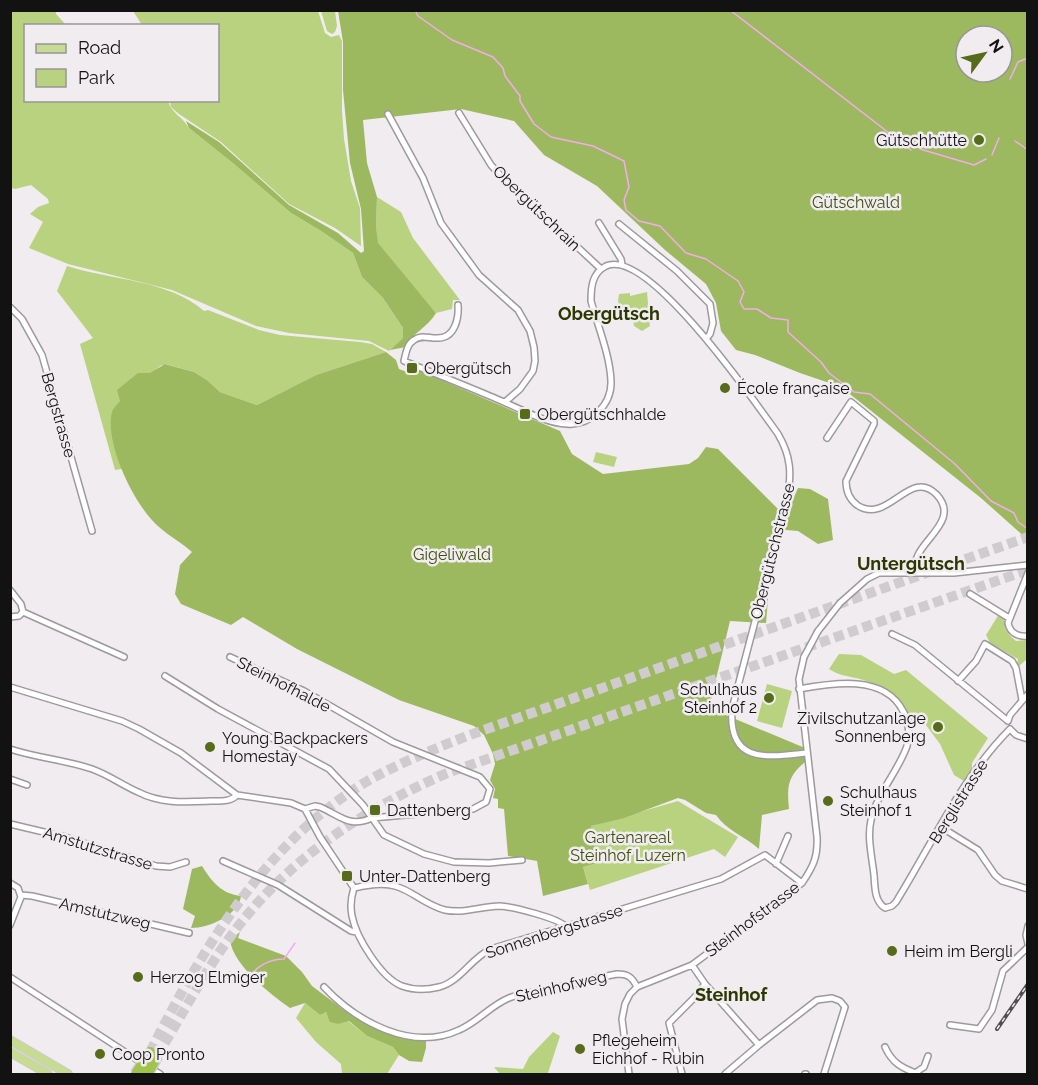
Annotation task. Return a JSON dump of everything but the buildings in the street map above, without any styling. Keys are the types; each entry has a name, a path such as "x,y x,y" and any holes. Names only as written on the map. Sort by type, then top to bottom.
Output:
{"highway":[{"path":"136,1074 154,1054 147,1074"}],"main road":[{"path":"10,1040 68,1074"},
{"path":"10,1052 48,1074"}],"street":[{"name":"Obergütschrain","path":"459,112 495,170 601,269"},
{"path":"388,114 423,178 441,223 479,275 518,310 530,331 534,347 533,371 520,389 505,402"},
{"path":"458,304 458,317 451,333 440,338 423,336 414,340 408,347 404,361 534,415 568,425 588,419 603,408 610,393 611,382 591,301 591,290 594,278 601,269 611,264 622,265 621,259 599,223"},
{"path":"619,224 677,271 710,304 713,323 706,339"},
{"name":"Obergütschstrasse","path":"622,265 639,272 662,292 706,339 778,434 788,454 791,468 790,484 732,709 732,731 746,750 756,755 771,757 807,753"},
{"name":"Bergstrasse","path":"10,307 22,319 42,356 92,531"},
{"path":"826,438 851,402 874,421 846,481 850,498 864,509 877,510 914,488 928,489 938,496 944,507 943,520 918,554 915,573"},
{"name":"Steinhofstrasse","path":"637,987 692,965 802,883 813,867 818,849 799,673 804,657 818,631 834,609 871,576 884,572 954,573 1028,565"},
{"path":"1028,573 1008,624 1012,632 1021,637 1028,636"},
{"path":"10,590 21,604 23,612"},
{"path":"970,594 1009,618"},
{"path":"10,617 19,616 23,612"},
{"path":"23,612 124,657"},
{"path":"892,634 915,645 1008,721 1010,729 1016,735 1028,739"},
{"path":"958,681 976,661 985,644 1012,660 1016,668 1022,700"},
{"name":"Steinhofhalde","path":"230,657 304,691 393,742 480,777 490,789 486,802 473,809 372,818"},
{"path":"165,676 218,709 329,769 363,805 384,836 424,854 454,862 489,863 522,860"},
{"name":"Berglistrasse","path":"799,689 866,684 880,689 896,700 908,722 908,740 902,756 874,808 870,821 876,892 878,901 885,908 896,902 992,747 1010,729"},
{"path":"10,687 122,721 139,729 181,753 237,795 291,803 306,809 320,807 354,823 372,818"},
{"path":"1008,721 1028,694"},
{"path":"10,749 91,768 159,800 225,801 234,799 237,795"},
{"path":"10,779 27,784"},
{"path":"306,809 320,837 354,888 386,884 396,886 428,905 447,910 462,912 500,906 556,920 566,927"},
{"name":"Amstutzstrasse","path":"10,824 65,837 156,866 170,867 186,862"},
{"path":"941,826 978,850 995,875 1002,881 1028,889"},
{"path":"788,836 776,864 802,883"},
{"name":"Sonnenbergstrasse","path":"354,888 351,902 352,916 357,932 370,955 390,979 400,986 424,989 441,986 454,979 478,956 491,949 721,879 765,855 776,864"},
{"path":"224,861 278,885 351,931 357,932"},
{"path":"10,883 18,888 21,895 19,907 10,925"},
{"name":"Amstutzweg","path":"21,895 189,933"},
{"path":"950,1025 979,1029 992,1010 1003,971 1028,945 1026,935 1028,926"},
{"path":"692,965 705,984 759,1045"},
{"name":"Steinhofweg","path":"324,987 336,1000 354,1013 391,1031 418,1038 438,1036 459,1030 512,996 616,974 626,974 633,978 637,987"},
{"path":"10,977 160,1074"},
{"path":"682,1074 669,1023 705,984"},
{"path":"629,1074 622,1019 628,997 637,987"},
{"path":"725,1074 817,1000 832,998 840,1001 845,1007 824,1074"},
{"path":"885,1047 890,1060 916,1074 924,1067 928,1056"}],"green space":[{"path":"11,11 56,11 65,24 24,24 24,102 168,102 189,128 291,213 353,253 362,277 383,298 403,328 403,338 389,351 369,341 289,333 256,326 172,290 68,264 29,248 43,222 30,214 38,207 49,203 48,199 31,185 11,188"},
{"path":"133,11 318,11 325,33 331,37 339,35 342,41 344,139 351,181 360,208 361,246 335,228 289,204 221,142 171,107 170,102 219,102 219,24 141,24"},
{"path":"321,11 335,11 337,26 332,34 327,31"},
{"name":"Gütschwald","path":"338,11 1027,11 1027,539 981,498 841,387 736,350 721,331 716,303 706,284 665,250 597,186 544,155 514,121 461,109 363,120 367,163 377,197 378,243 436,313 408,342 406,347 390,350 403,338 403,328 383,298 362,277 353,253 291,213 189,128 186,121 219,142 289,205 338,233 361,253 364,251 361,209 350,163 343,90 343,42"},
{"path":"377,197 401,212 413,238 460,300 453,300 452,309 436,313 377,243"},
{"path":"67,266 157,287 190,301 204,311 208,310 259,330 280,335 372,344 386,352 316,375 257,405 220,392 194,372 166,364 160,366 120,401 111,428 122,469 115,470 80,344 93,338 57,291"},
{"path":"647,292 650,326 642,331 634,326 632,314 623,315 618,301 619,294 630,293 630,296"},
{"name":"Gigeliwald","path":"386,352 396,360 399,369 407,372 418,370 560,431 572,454 603,474 689,464 698,458 706,447 718,449 779,510 788,511 798,488 810,489 828,499 833,540 818,544 798,531 774,529 766,623 730,621 709,708 805,748 805,762 789,783 789,809 762,815 759,849 725,825 716,815 706,813 678,798 624,818 591,826 601,862 583,867 588,884 543,896 537,861 508,856 504,809 498,808 498,799 493,798 495,789 490,780 495,764 493,754 484,735 474,726 399,700 297,649 243,617 231,625 181,604 175,594 180,565 192,552 150,518 131,490 117,457 113,440 111,425 113,411 120,401 117,390 138,373 150,373 165,364 194,372 220,392 257,405 316,375"},
{"path":"596,452 617,457 614,467 593,462"},
{"path":"999,614 1005,618 1006,629 1016,641 1027,640 1027,659 1019,666 1018,659 990,643 986,635"},
{"path":"839,654 861,655 894,674 906,670 988,738 964,781 954,775 940,744 923,721 912,723 903,706 892,694 870,682 829,669"},
{"path":"767,684 792,691 782,728 757,721"},
{"name":"Gartenareal Steinhof Luzern","path":"678,801 738,837 725,857 714,849 590,890 583,867 600,862 591,826"},
{"path":"202,866 218,886 228,893 241,896 235,909 222,919 206,926 191,928 195,916 183,909 192,869"},
{"path":"240,932 238,938 286,956 312,986 348,1013 368,1023 426,1039 422,1062 409,1061 399,1055 393,1047 367,1036 349,1021 339,1024 330,1022 326,1012 320,1015 305,1003 290,1008 263,987 238,959 230,940"},
{"path":"305,1003 320,1015 325,1012 339,1024 348,1021 367,1036 393,1047 399,1055 387,1074 342,1074 341,1064 316,1042 296,1018"},
{"path":"553,1032 560,1036 548,1073 550,1074 500,1074 494,1067 523,1069 529,1057"}],"waterway":[{"path":"415,10 418,16 452,40 493,57 503,68 505,76 520,96 520,101 534,124 551,137 593,146 624,161 629,187 624,200 626,210 639,221 660,226 686,253 706,259 738,281 744,292 740,302 744,309 757,309 771,318 788,320 788,332 821,362 829,373 854,392 870,394 955,464 991,501 1014,513 1018,522 1028,529"},
{"path":"730,10 911,150"},
{"path":"1014,70 1018,62 1028,58"},
{"path":"992,155 999,138"},
{"path":"1015,141 1028,150"},
{"path":"920,149 974,165 986,159"},
{"path":"229,972 250,979 255,970 264,964 284,959 295,943"}],"tunnel":[{"path":"150,1052 192,974 216,936 241,899 269,864 300,832 334,804 371,779 406,761 467,736 1028,537"},
{"path":"157,1056 223,947 269,890 324,843 353,822 384,804 450,772 1028,570"}],"railway":[{"path":"997,1029 1028,984"}],"place":[{"name":"Gütschhütte","path":"979,140"},
{"name":"Obergütsch","path":"412,368"},
{"name":"École française","path":"725,388"},
{"name":"Obergütschhalde","path":"525,414"},
{"name":"Schulhaus Steinhof 2","path":"769,698"},
{"name":"Zivilschutzanlage Sonnenberg","path":"938,727"},
{"name":"Young Backpackers Homestay","path":"210,747"},
{"name":"Schulhaus Steinhof 1","path":"828,801"},
{"name":"Dattenberg","path":"375,810"},
{"name":"Unter-Dattenberg","path":"347,876"},
{"name":"Heim im Bergli","path":"892,951"},
{"name":"Herzog Elmiger","path":"138,977"},
{"name":"Pflegeheim Eichhof - Rubin","path":"580,1049"},
{"name":"Coop Pronto","path":"100,1054"}],"district":[{"name":"Obergütsch","path":"609,314"},
{"name":"Untergütsch","path":"911,564"},
{"name":"Steinhof","path":"731,995"}]}
